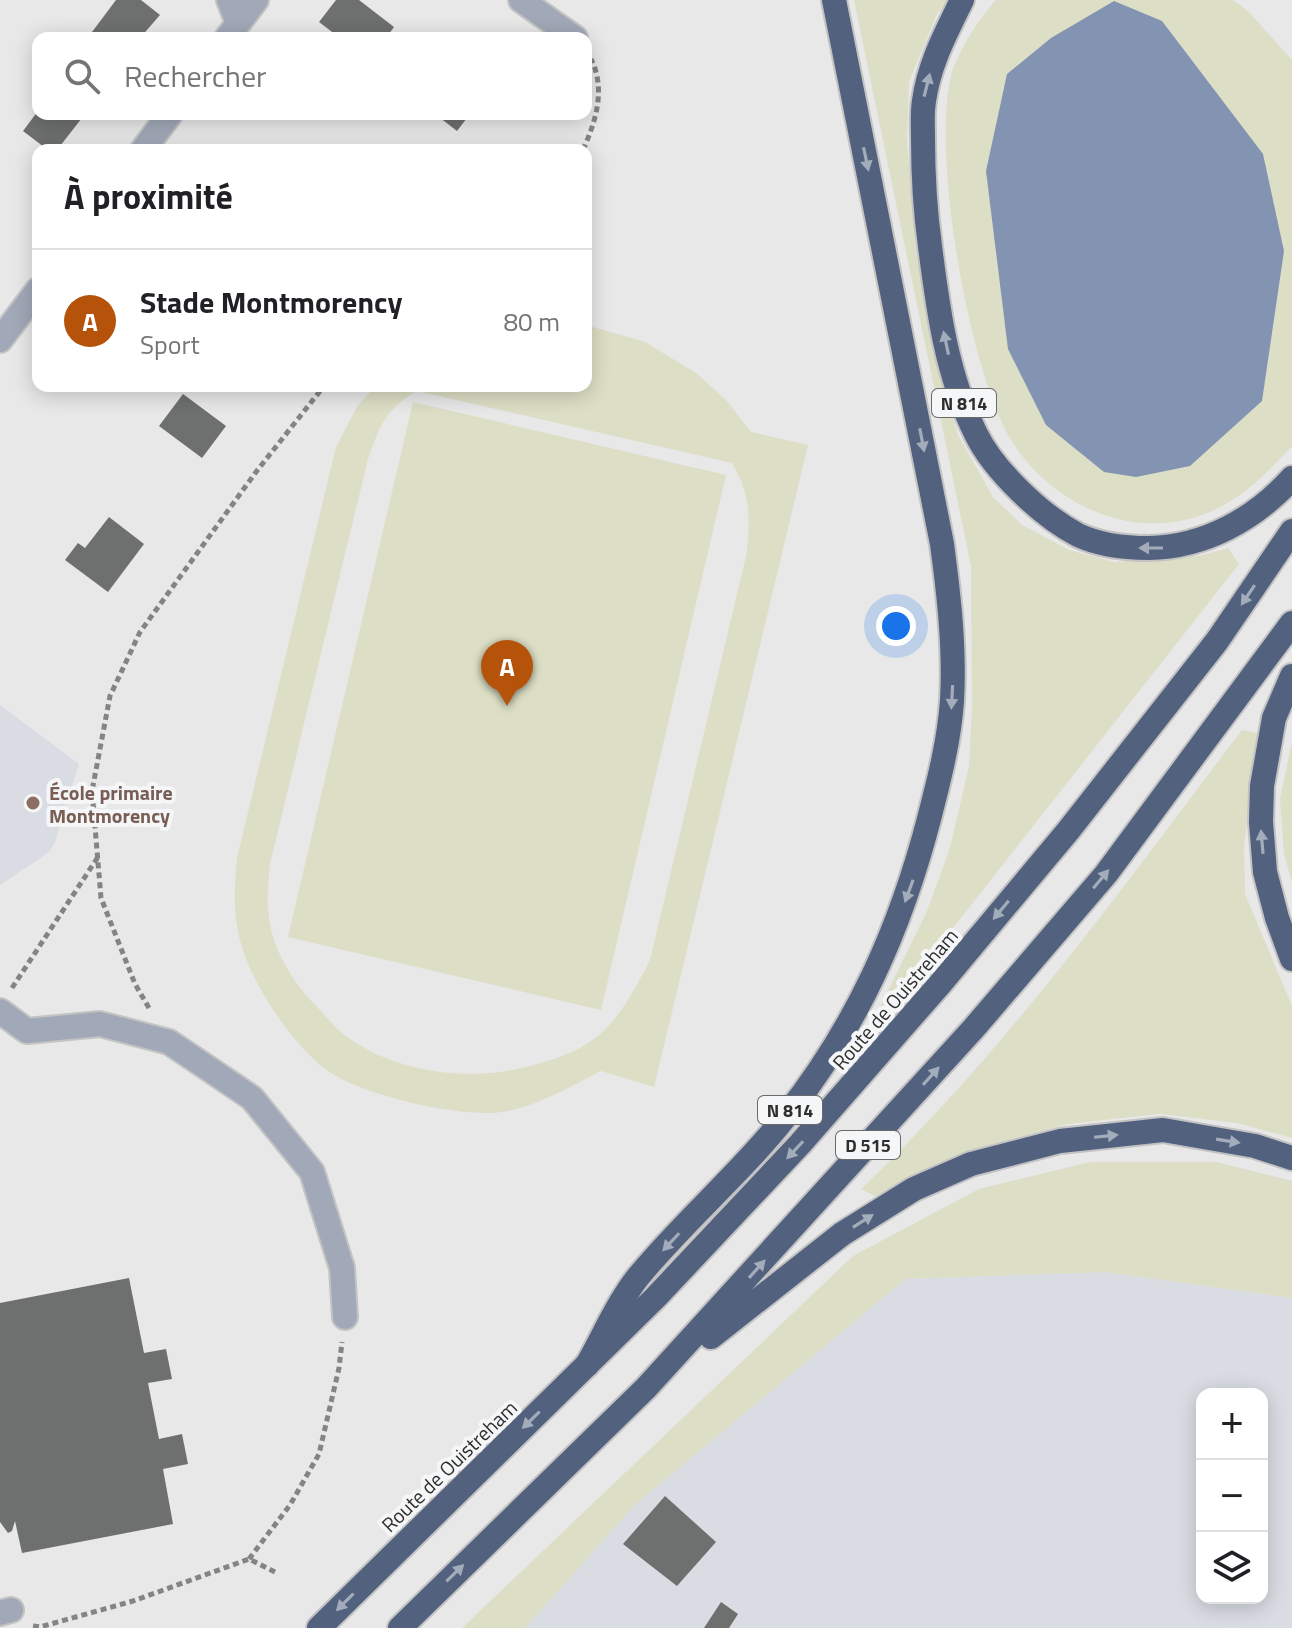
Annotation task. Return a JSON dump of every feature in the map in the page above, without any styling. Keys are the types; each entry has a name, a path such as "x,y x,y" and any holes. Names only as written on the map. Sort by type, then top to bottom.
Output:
{"highway":[{"name":"N 814","path":"587,1365 636,1279 784,1119 843,1035 887,950 915,872 948,738 953,666 942,544 834,0"},
{"name":"N 814","path":"962,0 935,54 923,103 923,191 939,313 953,373 976,436 1007,478 1041,511 1080,536 1126,548 1166,547 1211,537 1249,516 1292,478"},
{"name":"Route de Ouistreham","path":"319,1628 656,1297 800,1144 1068,831 1217,641 1292,531"},
{"name":"D 515","path":"400,1628 646,1388 974,1028 1106,874 1292,623"},
{"path":"1292,676 1274,718 1262,786 1261,822 1265,872 1292,959"},
{"path":"646,1388 842,1234 914,1189 971,1164 1060,1141 1163,1130 1255,1146 1292,1158"}],"street":[{"path":"229,0 233,30"},
{"path":"233,30 256,0"},
{"path":"521,0 566,32"},
{"path":"148,144 166,120"},
{"path":"0,340 32,298"},
{"path":"4,1002 27,1031 100,1024 169,1042 252,1098 312,1172 342,1268 345,1317"}],"path":[{"path":"586,144 595,122 599,88 592,60"},
{"path":"169,1042 135,984 101,898 92,791 110,696 140,632 256,472 319,392"},
{"path":"4,1002 98,857"},
{"path":"13,1616 40,1627 133,1601 249,1559 290,1505 319,1454 339,1368 345,1317"},
{"path":"249,1559 275,1572"}],"shaded area":[{"name":"École primaire Montmorency","path":"0,705 79,764 55,842 48,853 0,885"},
{"path":"1105,1272 1292,1298 1292,1628 525,1628 635,1505 905,1279"}],"green space":[{"path":"854,0 949,0 937,14 909,82 907,139 916,253 939,364 958,435 993,497 1022,525 1069,550 1114,562 1199,556 1228,548 1239,564 887,1012 880,1007 927,911 950,848 969,766 972,707 971,566"},
{"path":"996,0 1233,0 1248,11 1292,60 1292,446 1252,486 1228,503 1202,515 1175,522 1148,523 1121,520 1096,512 1049,484 1030,465 1013,443 997,411 968,314 957,258 946,147 947,100 954,66 972,31"},
{"path":"592,327 645,342 696,373 726,400 751,432 808,445 654,1087 601,1071 549,1097 508,1111 475,1113 403,1101 355,1085 320,1065 281,1021 249,967 235,913 237,858 336,447 358,405 370,392 415,392 385,419 368,459 270,864 269,916 272,935 292,976 342,1033 382,1056 428,1070 452,1073 476,1074 522,1068 582,1047 615,1019 650,960 747,552 749,527 743,485 732,463 421,392 592,392"},
{"path":"413,402 726,475 601,1010 288,937"},
{"path":"1242,730 1258,733 1244,847 1245,894 1292,1006 1292,1138 1237,1123 1160,1114 1068,1124 965,1152 875,1196 861,1189 914,1136 1014,1025"},
{"path":"1292,741 1292,883 1284,854 1280,799"},
{"path":"1090,1162 1216,1162 1292,1181 1292,1298 1105,1272 905,1279 635,1505 525,1628 462,1628 853,1256 979,1189"}],"water":[{"path":"1114,1 1162,21 1263,154 1284,251 1262,401 1190,466 1136,477 1104,472 1046,425 1008,349 986,171 1007,74 1051,38"}],"building":[{"path":"116,0 141,0 160,15 145,32 92,32"},
{"path":"336,0 359,0 394,27 390,32 332,32 319,22"},
{"path":"32,119 80,120 62,144 40,144 23,131"},
{"path":"443,120 465,120 457,131"},
{"path":"183,394 226,426 202,458 159,426"},
{"path":"109,517 144,544 108,592 65,560 78,543 85,548"},
{"path":"129,1278 144,1353 166,1349 172,1379 148,1383 159,1439 182,1434 188,1464 163,1469 173,1524 22,1553 15,1521 12,1531 8,1533 0,1522 0,1303"},
{"path":"665,1496 716,1542 677,1586 623,1544"},
{"path":"721,1602 738,1614 729,1628 704,1628"}],"place":[{"name":"Stade Montmorency","path":"507,706"},
{"name":"École primaire Montmorency","path":"33,803"}]}
